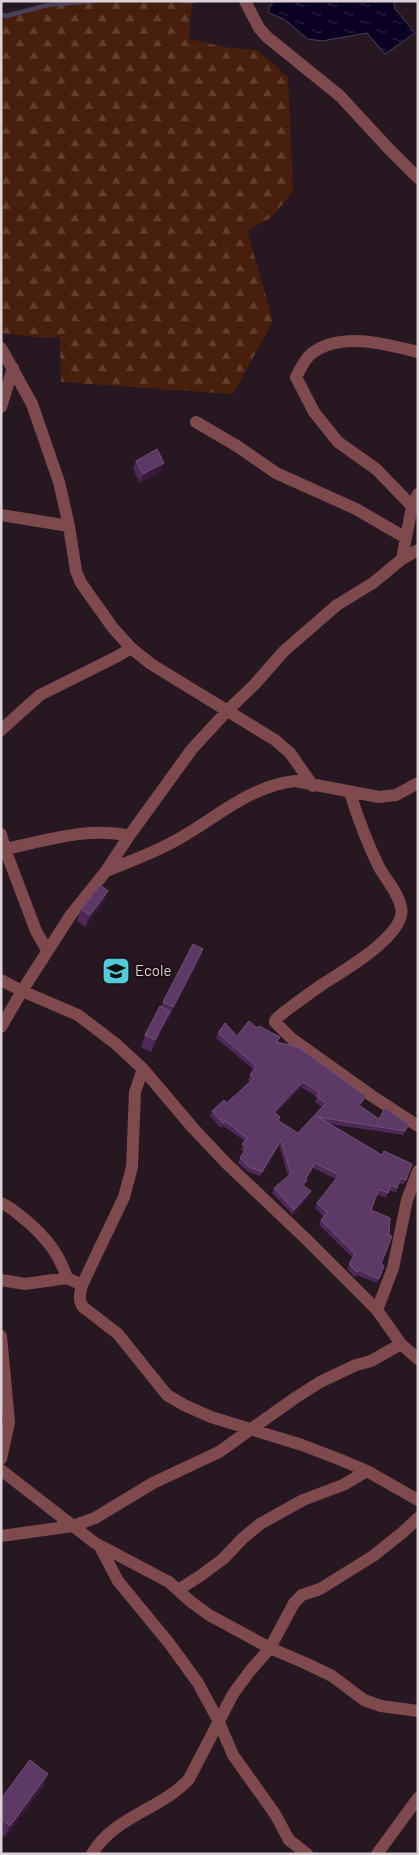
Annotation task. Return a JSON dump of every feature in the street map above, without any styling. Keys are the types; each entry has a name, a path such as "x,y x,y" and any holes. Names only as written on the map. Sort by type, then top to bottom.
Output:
{"street":[{"path":"245,1 259,28 267,37 340,96 388,149 418,178"},
{"path":"402,559 415,500 338,442 314,412 296,377 311,354 331,344 354,342 384,345 418,352"},
{"path":"1,348 32,404 59,482 80,583 113,628 131,648 151,664 275,740 290,753 313,786"},
{"path":"1,407 13,368"},
{"path":"196,422 237,446 276,473 356,509 406,538"},
{"path":"1,515 69,526"},
{"path":"1,1027 47,950 70,916 106,871 192,749 227,711 256,684 284,651 330,610 372,583 402,559 418,550"},
{"path":"1,730 40,695 131,648"},
{"path":"106,871 173,842 264,788 295,782 379,797 396,795 418,784"},
{"path":"350,792 361,825 379,866 399,900 402,915 399,922 385,939 366,955 283,1013 275,1022 292,1039 418,1126"},
{"path":"3,850 96,832 110,832 129,836"},
{"path":"1,834 3,850 36,931 47,950"},
{"path":"1,980 78,1015 116,1044 143,1069 193,1128 226,1163 377,1310 401,1344 418,1359"},
{"path":"143,1069 135,1092 132,1117 134,1138 132,1167 124,1197 82,1285 80,1299 83,1308 118,1334 167,1395 184,1405 211,1417 302,1445 368,1472 418,1500"},
{"path":"377,1310 393,1268 407,1200 418,1171"},
{"path":"1,1203 16,1212 46,1238 63,1264 67,1278"},
{"path":"1,1280 25,1284 67,1278 82,1285"},
{"path":"1,1336 9,1422 1,1459"},
{"path":"1,1536 73,1526 94,1518 153,1483 219,1452 320,1382 356,1364 371,1361 401,1344"},
{"path":"1,1470 99,1545 144,1570 158,1575 209,1615 270,1648 332,1676 364,1700 381,1706 418,1711"},
{"path":"178,1590 223,1559 243,1538 260,1524 303,1500 343,1486 368,1472"},
{"path":"92,1854 108,1834 141,1812 180,1790 190,1779 218,1720 233,1694 250,1670 270,1648 290,1609 299,1598 320,1589 373,1556 418,1518"},
{"path":"99,1545 118,1581 169,1643 198,1683 234,1755 274,1814 289,1840 307,1854"},
{"path":"376,1854 418,1798"}],"green space":[{"path":"94,1 192,2 189,39 224,47 257,50 288,77 293,191 272,217 247,231 273,321 233,394 61,382 60,337 44,338 1,333 1,28 6,16 48,5"}],"water":[{"path":"274,1 394,1 395,9 415,33 385,54 367,33 322,41 308,39 284,19 269,13 269,7"}],"building":[{"path":"157,449 164,463 143,474 136,461"},
{"path":"100,885 108,891 90,915 81,909"},
{"path":"193,944 203,949 173,1007 163,1002"},
{"path":"160,1006 170,1011 155,1040 145,1035"},
{"path":"249,1021 257,1028 259,1026 280,1037 276,1042 298,1047 366,1096 359,1105 379,1119 385,1108 409,1124 405,1131 318,1117 382,1155 384,1151 412,1164 406,1180 401,1178 397,1188 391,1185 388,1193 379,1189 371,1210 390,1218 389,1235 392,1236 381,1264 384,1266 379,1279 359,1270 357,1272 349,1264 355,1254 321,1220 327,1213 317,1203 339,1175 315,1163 306,1178 307,1180 302,1185 311,1191 294,1210 274,1188 291,1174 281,1140 262,1172 249,1167 240,1158 246,1148 242,1144 247,1138 225,1121 223,1123 212,1111 224,1100 227,1103 254,1078 250,1075 256,1066 218,1033 225,1023 237,1036","holes":["303,1082 319,1092 317,1097 326,1103 298,1133 277,1120 280,1117 274,1112"]},
{"path":"30,1760 48,1774 10,1826 1,1819 1,1799"}],"waterway":[{"path":"1,15 6,16 48,5 94,1"},
{"path":"182,1 194,1"}],"place":[{"name":"Ecole","path":"116,971"}]}
